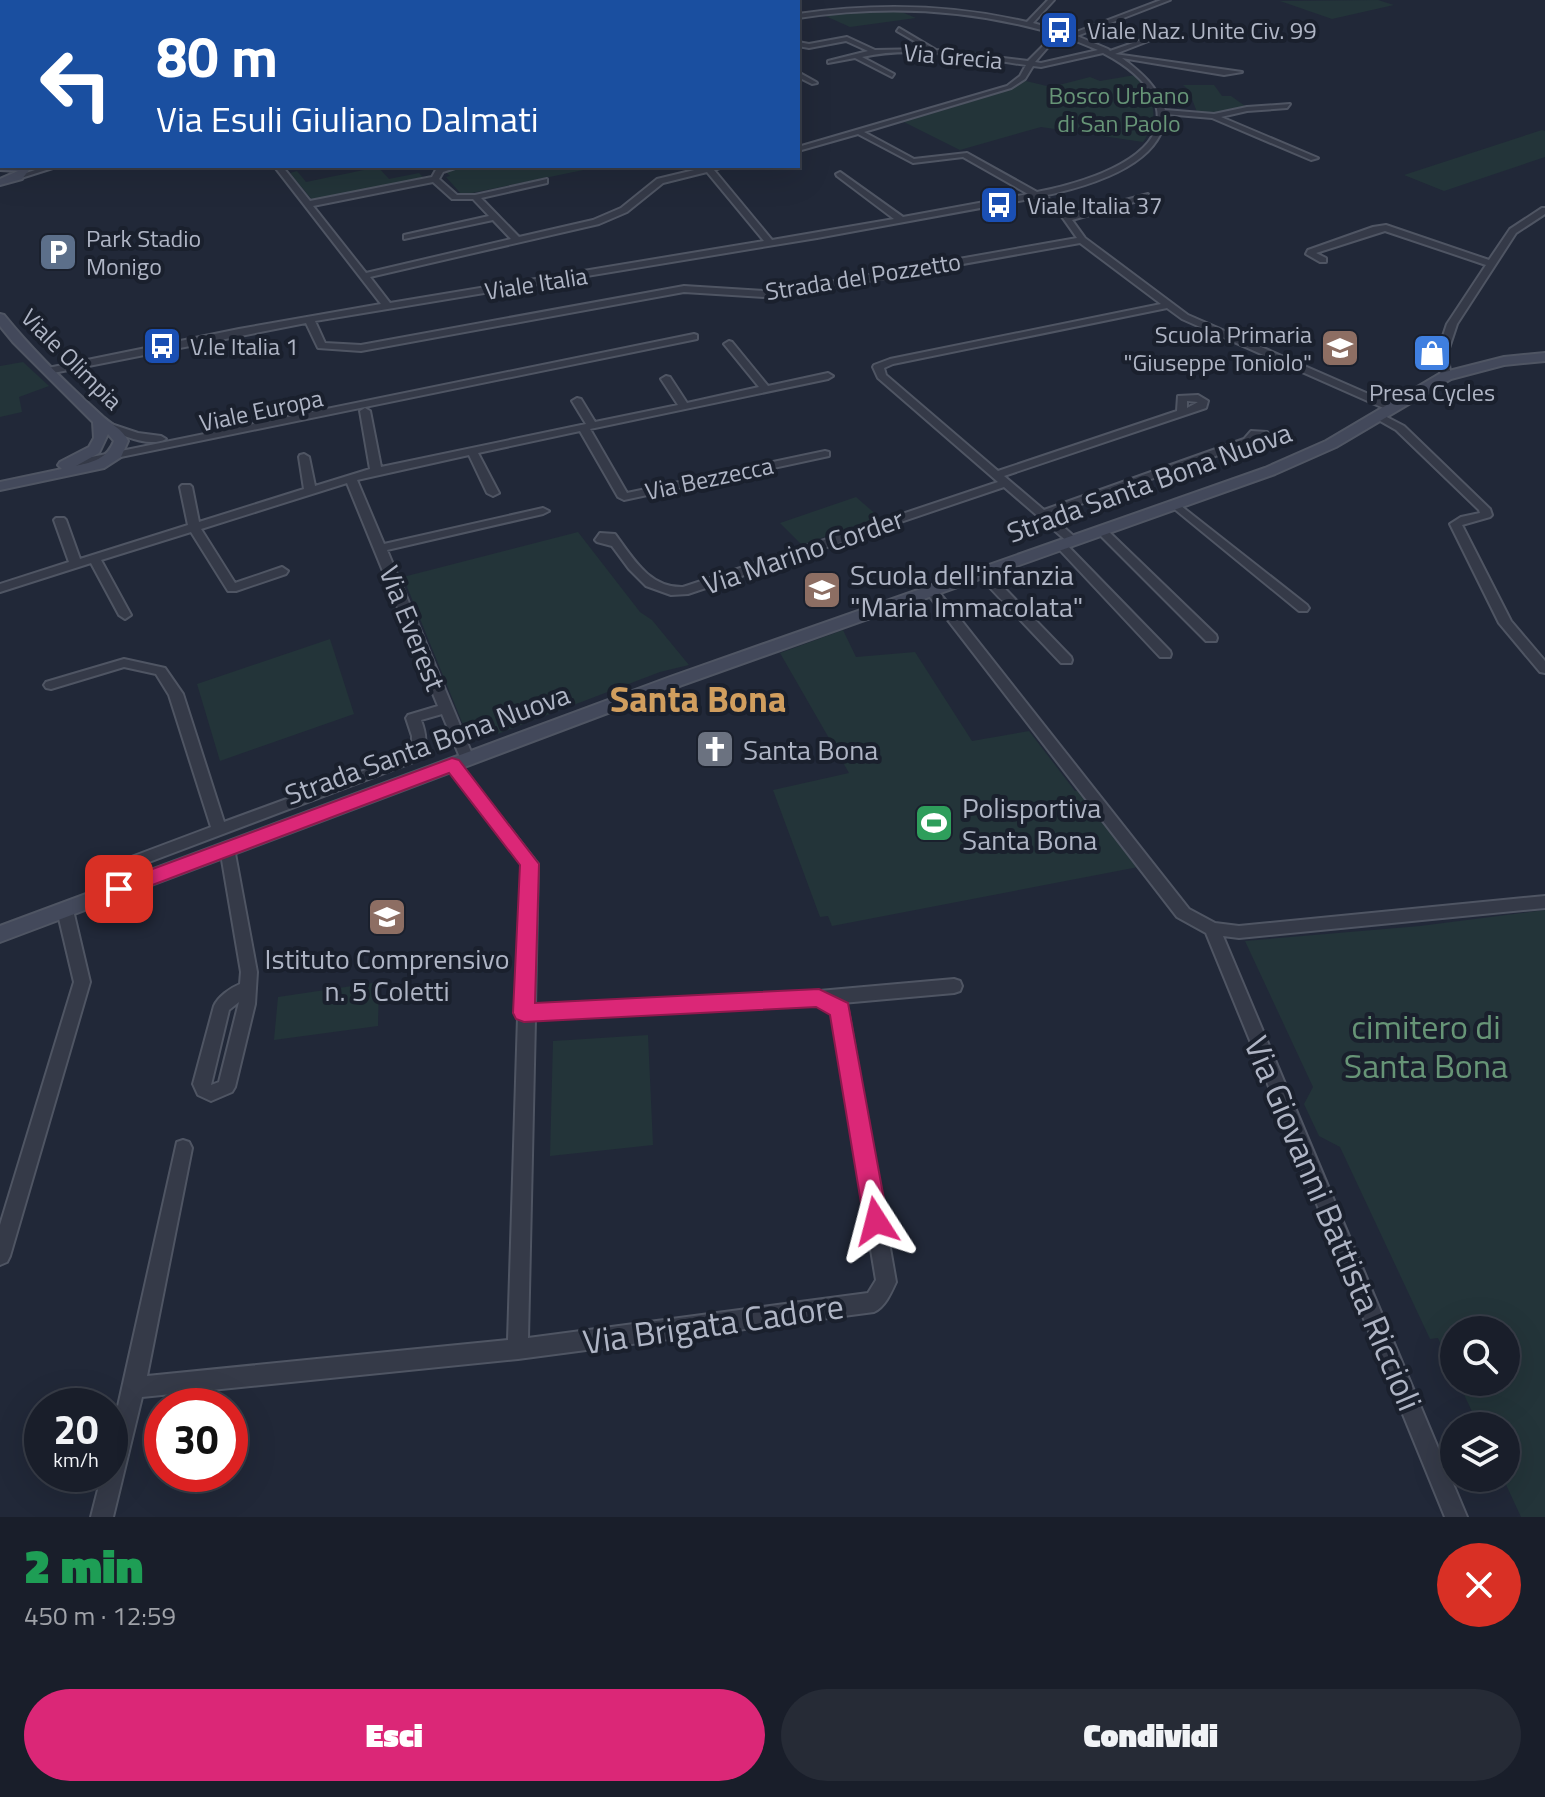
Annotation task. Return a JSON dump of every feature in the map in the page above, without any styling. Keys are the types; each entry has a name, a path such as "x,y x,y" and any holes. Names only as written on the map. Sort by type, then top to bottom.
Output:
{"street":[{"path":"940,9 949,0"},
{"path":"1028,24 1051,0"},
{"path":"800,148 1009,87 1026,76 1040,49 1167,0"},
{"path":"800,6 815,13"},
{"path":"800,16 879,6 940,9 1028,24 1070,36 1111,53 1224,73 1239,72"},
{"name":"Via Grecia","path":"830,62 874,52 932,51 1048,64 1111,53 1177,28"},
{"path":"899,30 929,44 932,51"},
{"name":"Via Grecia","path":"800,44 809,46 847,39 874,52"},
{"path":"1111,53 1151,84 1163,112 1213,116 1287,106"},
{"name":"Via Grecia","path":"856,56 892,75"},
{"path":"1195,68 1202,60"},
{"path":"800,75 814,83"},
{"name":"Viale Italia","path":"48,371 388,307 1036,195 1097,179 1136,159 1158,132 1163,112"},
{"path":"1213,116 1314,158"},
{"path":"861,133 913,161 962,155 1061,209 1082,240 1168,305 1204,326 1392,408"},
{"path":"10,175 44,168"},
{"path":"280,168 388,307"},
{"path":"309,204 435,179 440,170 448,168"},
{"path":"364,276 596,222 629,207 653,184 713,168"},
{"path":"709,169 770,243"},
{"path":"840,174 901,220"},
{"path":"435,179 455,197 475,197 544,181"},
{"path":"1069,218 1145,196"},
{"path":"475,197 517,240"},
{"path":"1446,376 1442,354 1452,324 1513,231 1545,210"},
{"path":"407,237 496,217"},
{"path":"1323,260 1311,252 1376,229 1401,233 1491,264"},
{"name":"Strada del Pozzetto","path":"310,321 321,346 361,348 684,289 790,292 1082,240"},
{"path":"1165,654 1042,514 882,376 878,367 1168,305"},
{"name":"Viale Olimpia","path":"0,318 101,428 119,436 120,447 111,459"},
{"name":"Viale Europa","path":"0,486 197,437 694,337"},
{"path":"729,344 766,389"},
{"name":"Strada Santa Bona Nuova","path":"3,932 460,762 1309,455 1446,376 1504,361 1545,357"},
{"name":"Viale Europa","path":"0,480 518,380 525,375 522,371"},
{"path":"0,588 376,471 828,376"},
{"path":"666,379 684,406"},
{"name":"Via Bezzecca","path":"577,401 624,497 825,454"},
{"path":"365,411 376,471"},
{"name":"Via Marino Corder","path":"617,544 641,576 659,591 684,591 1182,413"},
{"path":"1379,416 1400,428 1484,509 1486,515 1456,524 1505,623 1545,669"},
{"path":"62,466 88,453 101,441 101,428 149,439 197,437"},
{"path":"1042,514 1248,441"},
{"path":"472,451 493,493"},
{"path":"304,457 310,490"},
{"name":"Via Everest","path":"351,478 446,708 460,762 530,864 518,1349"},
{"path":"186,487 194,527 232,588 282,571"},
{"path":"1176,505 1303,608"},
{"name":"Via Everest","path":"380,548 543,511"},
{"path":"60,520 76,564"},
{"path":"1102,531 1211,638"},
{"path":"94,558 125,615"},
{"path":"982,572 1066,660"},
{"path":"931,590 1183,913 1212,929 1239,932 1545,902"},
{"path":"51,685 124,663 160,671 176,694 219,829"},
{"name":"Via Everest","path":"115,869 406,760 420,747 421,738 413,718 446,708"},
{"path":"227,848 249,972 249,990 226,1087 211,1093 204,1090 202,1084 222,1006 240,991 249,990"},
{"path":"0,1256 82,982 65,910"},
{"name":"Via Giovanni Battista Riccioli","path":"1212,929 1456,1517"},
{"path":"524,1013 819,998 954,986"},
{"name":"Via Brigata Cadore","path":"518,1349 874,1302 886,1282 840,1010 819,998"},
{"path":"102,1517 134,1388 183,1148"},
{"path":"134,1388 518,1349"}],"green space":[{"path":"1378,0 1394,5 1332,19 1280,1"},
{"path":"892,8 916,18 850,27 821,14"},
{"name":"Bosco Urbano di San Paolo","path":"1135,75 1147,91 1153,108 1152,124 1143,142 1041,127 960,150 904,122 997,94 1026,81 1051,87 1090,77 1100,81"},
{"path":"1183,85 1214,85 1222,96 1231,96 1245,106 1215,113 1197,112 1192,93"},
{"path":"1545,131 1545,157 1444,191 1404,175"},
{"path":"373,168 379,168 389,179 419,173 425,179 314,202 290,173 297,171 306,182"},
{"path":"593,168 462,195 446,177 450,176 444,170"},
{"path":"23,362 49,386 19,397 22,412 0,417 0,366"},
{"path":"856,497 879,517 802,545 780,523"},
{"path":"578,532 640,612 652,620 689,665 660,672 495,735 482,737 466,732 403,577"},
{"name":"Polisportiva Santa Bona","path":"843,630 856,657 915,652 972,741 1029,731 1075,791 1094,787 1154,864 832,926 828,916 820,917 773,790 849,773 780,653"},
{"path":"330,639 354,714 220,761 197,684"},
{"name":"cimitero di Santa Bona","path":"1545,910 1545,1517 1521,1517 1509,1492 1520,1492 1520,1412 1472,1412 1465,1396 1520,1396 1520,1316 1440,1316 1440,1342 1438,1338 1430,1339 1340,1147 1319,1136 1304,1104 1313,1087 1245,941 1420,926"},
{"path":"379,982 378,1026 274,1040 278,997"},
{"path":"648,1035 653,1145 550,1156 553,1041"}],"place":[{"name":"Viale Naz. Unite Civ. 99","path":"1059,30"},
{"name":"Viale Italia 37","path":"999,205"},
{"name":"Park Stadio Monigo","path":"58,252"},
{"name":"V.le Italia 1","path":"162,346"},
{"name":"Scuola Primaria \"Giuseppe Toniolo\"","path":"1340,348"},
{"name":"Presa Cycles","path":"1432,353"},
{"name":"Scuola dell'infanzia \"Maria Immacolata\"","path":"822,590"},
{"name":"Santa Bona","path":"715,749"},
{"name":"Polisportiva Santa Bona","path":"934,823"},
{"name":"Istituto Comprensivo n. 5 Coletti","path":"387,917"}],"district":[{"name":"Santa Bona","path":"698,698"}],"route":[{"path":"119,889 452,764 530,864 524,1013 819,998 840,1010 876,1221"}]}
